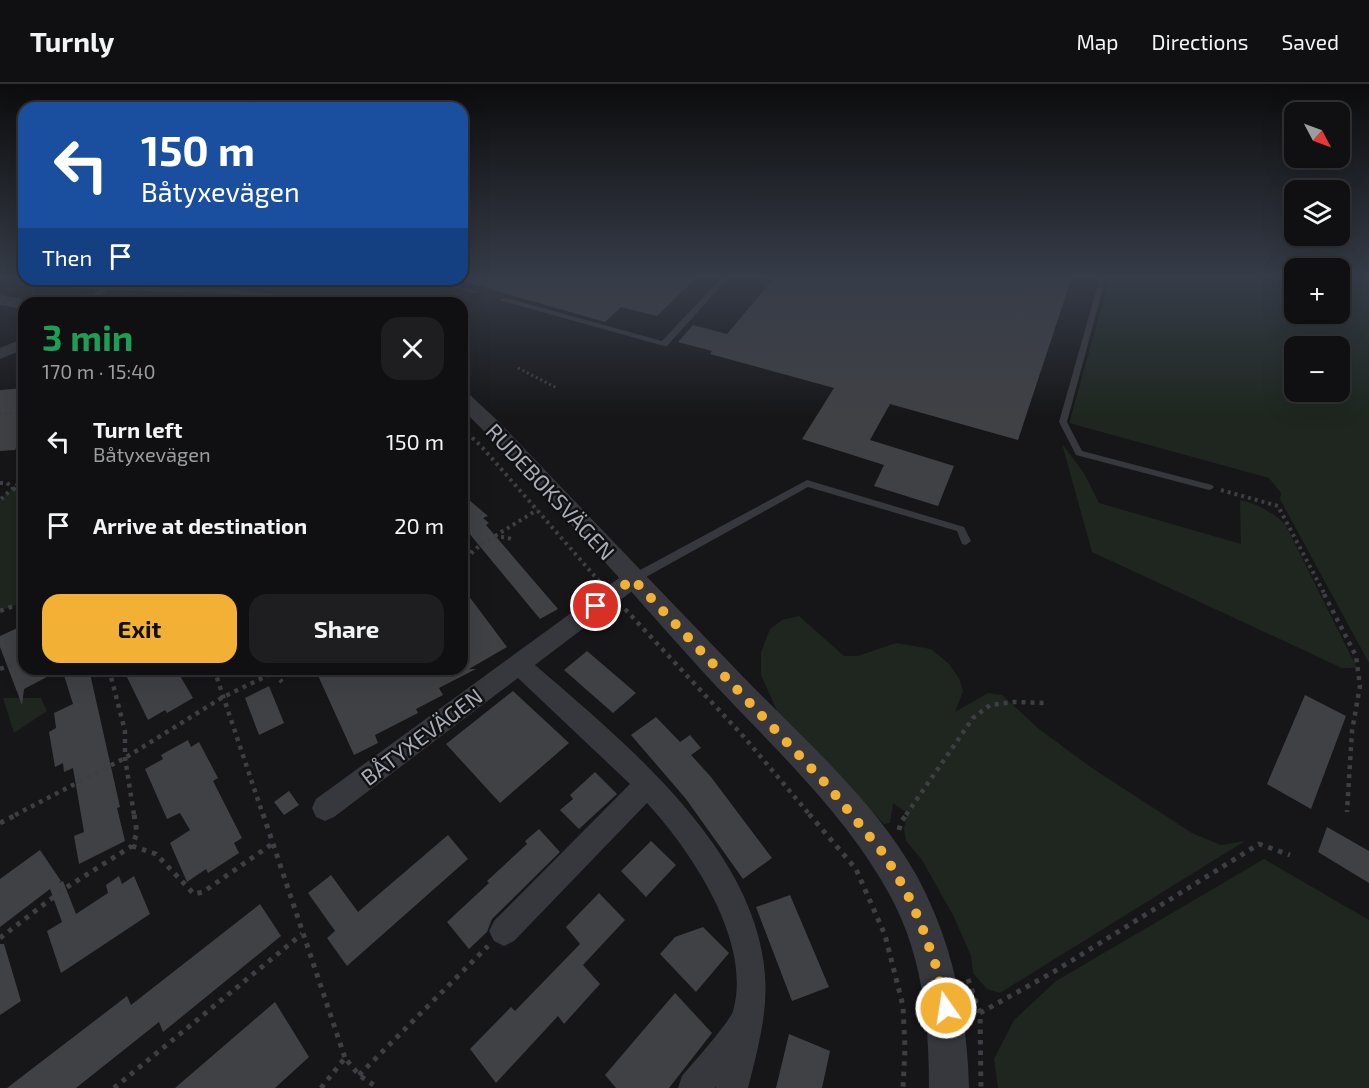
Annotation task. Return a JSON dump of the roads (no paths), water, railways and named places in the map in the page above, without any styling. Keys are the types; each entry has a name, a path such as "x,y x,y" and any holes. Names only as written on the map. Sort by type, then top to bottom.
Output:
{"street":[{"path":"0,354 18,346"},
{"name":"RUDEBOKSVÄGEN","path":"468,404 493,428 622,587 828,786 884,854 906,891 936,966 946,1008 949,1088"},
{"name":"BÅTYXEVÄGEN","path":"325,808 622,587"},
{"path":"518,664 595,732 648,784 688,832 718,878 735,910 750,963 748,1018 732,1088"},
{"path":"504,931 648,784"},
{"path":"694,1088 748,1018"}],"lane":[{"path":"590,324 664,344 683,324"},
{"path":"1090,324 1063,422 1079,453 1209,487"},
{"path":"622,587 807,483 961,529 966,541"}]}
